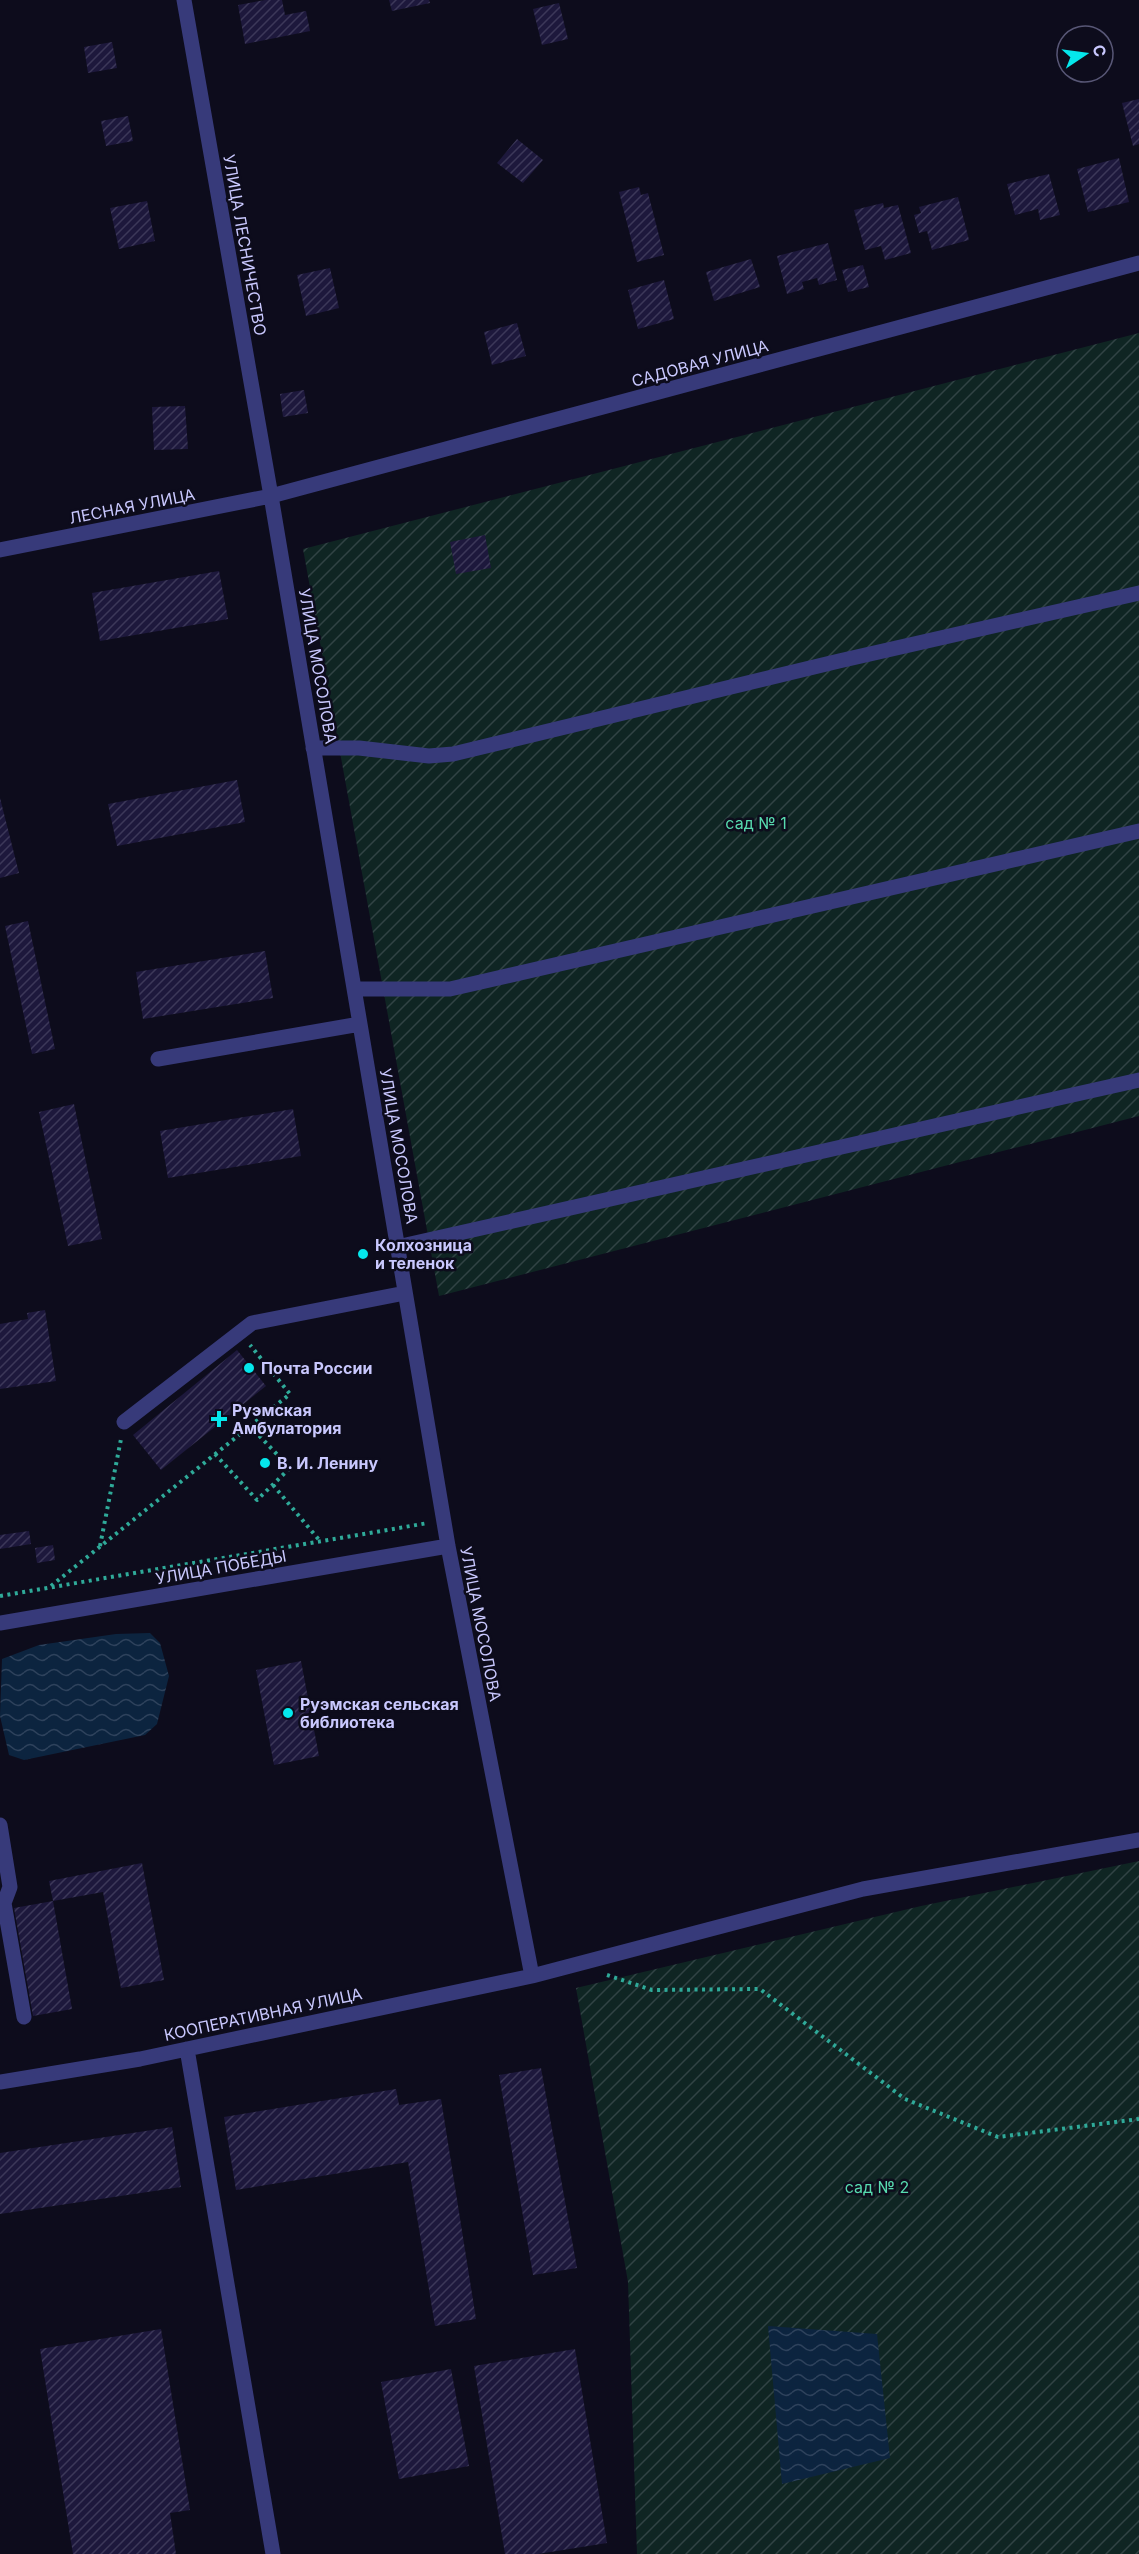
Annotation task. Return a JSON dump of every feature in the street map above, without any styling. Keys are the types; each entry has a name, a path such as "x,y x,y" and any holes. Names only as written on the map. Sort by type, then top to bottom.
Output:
{"street":[{"name":"УЛИЦА ЛЕСНИЧЕСТВО","path":"184,0 271,496"},
{"name":"САДОВАЯ УЛИЦА","path":"271,496 1139,263"},
{"name":"ЛЕСНАЯ УЛИЦА","path":"0,550 271,496"},
{"name":"УЛИЦА МОСОЛОВА","path":"271,496 447,1546 532,1976"},
{"path":"314,747 359,748 429,756 453,754 1139,593"},
{"path":"354,989 450,989 1139,831"},
{"path":"158,1059 360,1024"},
{"path":"398,1247 1139,1080"},
{"path":"124,1422 252,1323 405,1293"},
{"name":"УЛИЦА ПОБЕДЫ","path":"0,1623 447,1546"},
{"path":"0,1825 10,1887 4,1903 24,2017"},
{"name":"КООПЕРАТИВНАЯ УЛИЦА","path":"0,2082 187,2049 532,1976 863,1889 1139,1840"},
{"path":"187,2049 273,2554"}],"path":[{"path":"49,1588 290,1394 240,1332"},
{"path":"100,1547 124,1422"},
{"path":"215,1455 257,1500 291,1468 250,1426"},
{"path":"273,1485 321,1541"},
{"path":"0,1596 443,1521"},
{"path":"579,1963 615,1979 652,1990 760,1989 904,2098 998,2137 1139,2119"}],"green space":[{"name":"сад № 1","path":"1139,333 1139,1116 439,1296 303,549"},
{"name":"сад № 2","path":"1139,1861 1139,2554 637,2554 628,2282 576,1988 921,1906"}],"water":[{"path":"150,1633 160,1643 169,1676 157,1724 145,1735 24,1760 9,1755 0,1716 2,1659 39,1645 116,1634"},
{"path":"768,2326 877,2334 890,2458 782,2484"}],"building":[{"path":"265,0 282,0 285,15 306,11 310,31 245,44 238,5"},
{"path":"389,0 429,0 430,3 392,11"},
{"path":"559,3 568,39 542,45 533,9"},
{"path":"112,42 117,68 88,73 84,47"},
{"path":"1139,99 1139,144 1133,146 1122,103"},
{"path":"128,116 133,141 106,146 101,121"},
{"path":"517,139 543,160 523,183 497,163"},
{"path":"1119,158 1129,202 1088,212 1077,169"},
{"path":"1049,174 1060,215 1040,220 1038,209 1015,215 1007,184"},
{"path":"639,187 641,195 648,193 664,255 637,262 619,192"},
{"path":"958,197 969,240 932,250 927,231 919,233 914,215 921,213 919,207"},
{"path":"147,201 155,241 119,249 110,208"},
{"path":"883,203 884,208 898,205 911,253 885,260 881,246 865,250 854,210"},
{"path":"828,243 837,280 819,285 817,278 802,282 804,289 787,294 777,256"},
{"path":"751,259 760,287 714,301 706,272"},
{"path":"863,265 869,287 848,292 842,270"},
{"path":"330,268 339,308 306,316 297,275"},
{"path":"664,280 674,319 638,329 628,290"},
{"path":"517,323 526,356 492,365 484,332"},
{"path":"304,390 308,413 283,417 280,394"},
{"path":"185,406 188,449 154,450 152,407"},
{"path":"485,535 491,568 456,574 450,542"},
{"path":"219,571 228,619 100,641 92,593"},
{"path":"237,780 245,822 117,846 108,804"},
{"path":"0,798 19,873 0,878"},
{"path":"28,921 55,1049 32,1054 5,926"},
{"path":"265,951 273,998 143,1019 136,972"},
{"path":"74,1104 102,1239 68,1246 39,1112"},
{"path":"293,1109 301,1156 168,1178 160,1131"},
{"path":"45,1310 56,1381 0,1389 0,1324 28,1319 27,1313"},
{"path":"237,1350 266,1386 161,1470 133,1435"},
{"path":"29,1531 31,1544 0,1549 0,1535"},
{"path":"53,1545 55,1560 37,1563 35,1548"},
{"name":"Руэмская сельская библиотека","path":"301,1661 319,1756 274,1765 256,1670"},
{"path":"142,1863 164,1980 121,1988 103,1892 53,1901 49,1881"},
{"path":"53,1901 72,2009 33,2016 14,1908"},
{"path":"541,2068 577,2268 533,2275 499,2075"},
{"path":"396,2089 399,2105 441,2099 476,2319 435,2326 408,2162 236,2190 224,2117"},
{"path":"172,2127 181,2187 0,2214 0,2153"},
{"path":"161,2329 190,2510 170,2513 176,2554 73,2554 40,2349"},
{"path":"575,2349 607,2543 538,2554 505,2554 474,2366"},
{"path":"451,2369 469,2466 399,2479 381,2382"}],"place":[{"name":"Колхозница и теленок","path":"363,1254"},
{"name":"Почта России","path":"249,1368"},
{"name":"Руэмская Амбулатория","path":"219,1419"},
{"name":"В. И. Ленину","path":"265,1463"},
{"name":"Руэмская сельская библиотека","path":"288,1713"}]}
